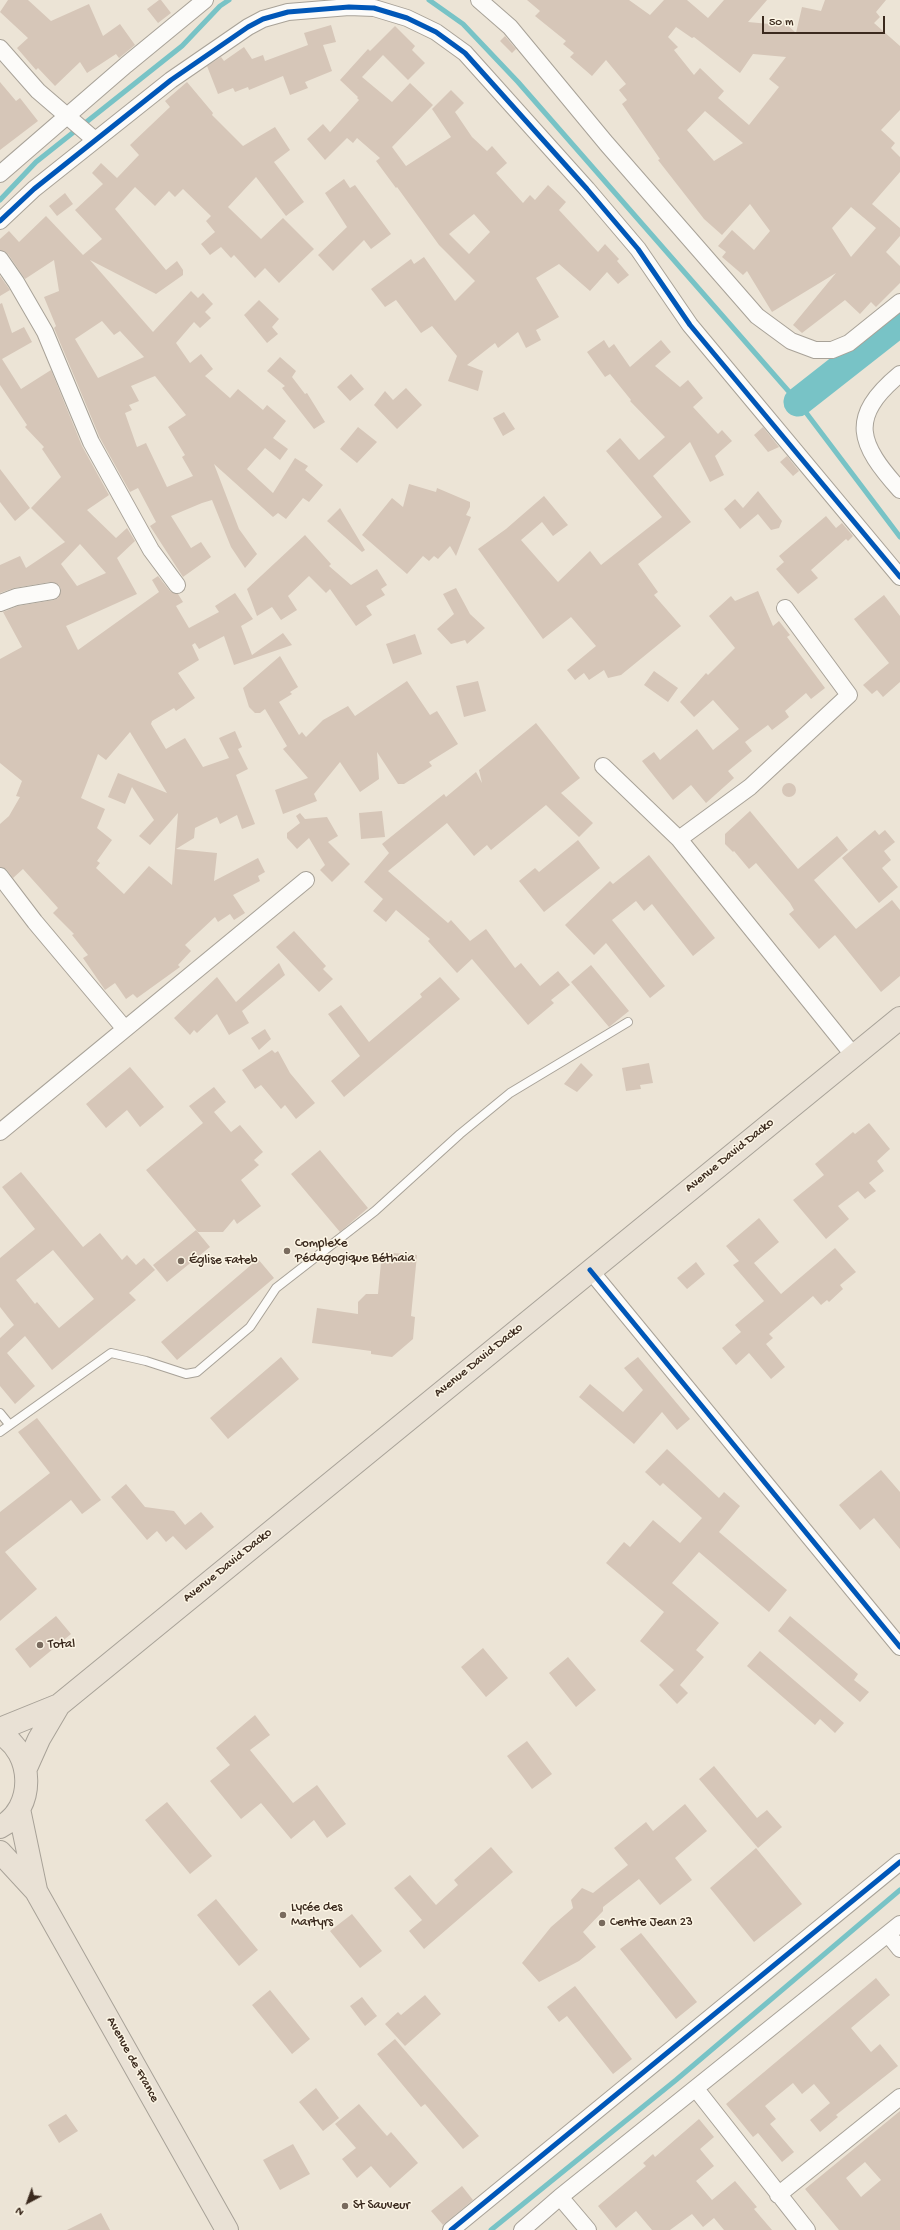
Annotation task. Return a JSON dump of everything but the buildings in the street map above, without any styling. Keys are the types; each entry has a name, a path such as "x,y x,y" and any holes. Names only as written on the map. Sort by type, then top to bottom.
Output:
{"main road":[{"name":"Avenue David Dacko","path":"0,1729 59,1705 900,1018"},
{"name":"Avenue David Dacko","path":"26,1768 39,1739 59,1705"},
{"path":"0,1734 15,1746 22,1756 26,1768 26,1790 19,1809 12,1818 0,1827"},
{"name":"Avenue de France","path":"19,1809 36,1891"},
{"name":"Avenue de France","path":"0,1852 36,1891 227,2230"}],"street":[{"path":"0,174 67,118 126,65 205,0"},
{"path":"394,0 407,18"},
{"path":"479,0 510,27 606,142 757,316 791,342 814,350 832,350 849,343 900,302"},
{"path":"0,221 34,189 170,80 248,27 263,19 288,12 319,8 380,4 436,32 465,53 587,189 638,249 690,325 900,577"},
{"path":"0,48 38,91 67,118 95,140"},
{"path":"0,259 16,282 45,332 91,442 151,550 177,585"},
{"path":"900,374 881,392 870,409 864,427 867,448 883,471 900,490"},
{"path":"0,603 16,597 52,591"},
{"path":"679,839 750,787 849,695 785,608"},
{"path":"603,766 679,839 854,1056"},
{"path":"0,876 35,922 125,1029"},
{"path":"0,1132 306,880"},
{"path":"590,1270 900,1647"},
{"path":"451,2230 900,1862"},
{"path":"522,2230 560,2197 894,1929 900,1949"},
{"path":"696,2089 807,2230"},
{"path":"778,2195 900,2097"},
{"path":"560,2197 588,2230"}],"lane":[{"path":"0,1432 9,1424 111,1353 146,1360 186,1374 197,1372 250,1327 276,1288 374,1211 460,1134 510,1093 628,1022"},
{"path":"0,1413 9,1424"}],"waterway":[{"path":"0,200 36,162 182,46 220,6 229,0"},
{"path":"429,0 463,24 518,82 798,402 900,537"},
{"path":"798,402 900,322"},
{"path":"491,2230 676,2080 900,1890"}],"cycle path":[{"path":"0,221 34,189 171,80 248,27 263,19 288,12 349,7 374,8 407,18 436,32 465,53 587,189 638,249 690,325 900,577"},
{"path":"590,1270 900,1647"},
{"path":"451,2230 900,1862"}],"place":[{"name":"Complexe Pédagogique Béthaia","path":"287,1251"},
{"name":"Église Fateb","path":"181,1261"},
{"name":"Total","path":"40,1645"},
{"name":"Lycée des Martyrs","path":"283,1915"},
{"name":"Centre Jean 23","path":"602,1923"},
{"name":"St Sauveur","path":"345,2206"}]}
